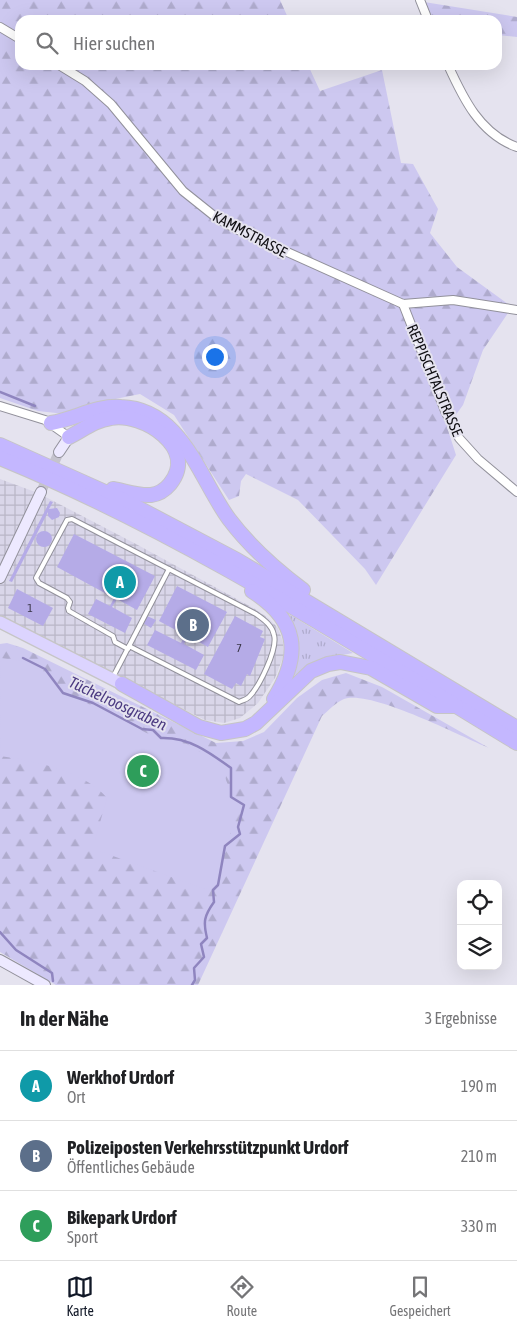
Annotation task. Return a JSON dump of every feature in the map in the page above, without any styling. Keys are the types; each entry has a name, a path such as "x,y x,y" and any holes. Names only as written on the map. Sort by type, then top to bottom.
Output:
{"highway":[{"path":"51,423 119,406 148,412 166,425 183,442 220,506 252,546 286,577 349,619 366,636"},
{"path":"69,437 77,424 103,409"},
{"path":"69,437 100,420 124,417 136,419 157,430 172,446 176,455 177,464 172,482 166,489 152,495 138,494 85,482"},
{"path":"0,445 85,482 237,560 517,728"},
{"path":"0,458 91,498 190,547 269,592 517,743"},
{"path":"190,547 216,569 257,594 280,613 288,628 292,643 289,683"},
{"path":"117,682 132,687 200,722 222,727 243,724 253,719 289,683 328,664 351,662 380,672 437,706 457,706"}],"main road":[{"path":"59,452 69,437"},
{"path":"0,578 41,492"},
{"path":"0,622 117,682"},
{"path":"0,632 19,631"},
{"path":"0,960 46,985"}],"street":[{"path":"420,0 426,15"},
{"path":"0,26 15,36"},
{"name":"KAMMSTRASSE","path":"67,70 85,81 111,104 183,190 218,219 252,238 403,304"},
{"path":"450,70 463,96 481,123 497,138 517,147"},
{"path":"403,304 453,300 517,310"},
{"name":"REPPISCHTALSTRASSE","path":"403,304 445,411 459,438 478,459 517,492"},
{"path":"0,406 51,423 69,437"}],"lane":[{"path":"72,519 256,614 268,624 274,635 273,653 253,693 247,699 238,702 129,648 116,642 113,636 69,611 70,602 67,598 39,584 36,578 67,520 72,519"},
{"path":"117,682 129,648 169,570"}],"shaded area":[{"path":"0,479 38,493 136,544 268,618 278,628 283,642 284,655 275,678 258,703 240,718 224,723 205,720 0,618"}],"green space":[{"path":"0,0 280,0 287,15 15,15 15,70 310,70 320,91 382,70 401,163 413,164 438,209 430,233 457,267 512,307 483,350 463,405 447,427 456,455 376,585 365,569 298,500 246,474 241,481 239,496 229,500 174,415 140,394 100,402 65,414 38,411 0,398"},
{"path":"424,2 517,17 517,37 502,36 502,15 430,15"},
{"path":"289,614 353,653 320,662 289,679 296,661 298,647"},
{"path":"7,643 23,648 216,743 243,741 264,732 297,698 322,680 346,673 382,687 489,748 394,707 357,698 341,700 322,716 198,985 56,985 0,952 0,644"},
{"path":"1,658 20,661 44,672 63,696 95,706 156,738 187,744 224,767 226,780 238,809 214,885 205,889 99,851 95,840 107,798 86,781 72,774 43,764 0,756"}],"building":[{"path":"50,501 53,502 49,509 57,508 60,513 59,517 52,520 48,516 48,512 12,582 9,581"},
{"path":"44,531 50,533 52,539 50,545 44,547 38,545 36,539 38,533"},
{"path":"74,534 155,576 137,610 117,599 112,607 132,618 125,633 88,614 96,599 110,606 114,598 57,567"},
{"path":"177,586 227,612 208,647 188,636 184,644 204,655 196,670 147,645 155,630 181,643 185,635 159,621"},
{"path":"17,589 53,608 43,626 8,608"},
{"path":"147,616 156,620 151,628 143,623"},
{"path":"235,616 263,631 260,637 265,639 250,676 247,674 241,686 236,683 232,689 204,674"}],"waterway":[{"name":"Tüchelroosgraben","path":"0,392 35,406"},
{"name":"Tüchelroosgraben","path":"23,658 45,669 63,693 93,703 142,729 153,730 161,738 171,738 190,743 215,756 231,768 231,797 244,805 238,827 240,834 225,846 218,885 213,890 214,902 205,919 207,938 201,944 204,957 194,968 195,980 192,985"},
{"path":"0,932 16,950 52,973 53,981"}],"tunnel":[{"path":"41,492 59,452"}],"place":[{"name":"Werkhof Urdorf","path":"120,582"},
{"name":"Polizeiposten Verkehrsstützpunkt Urdorf","path":"193,625"},
{"name":"Bikepark Urdorf","path":"143,771"}]}
